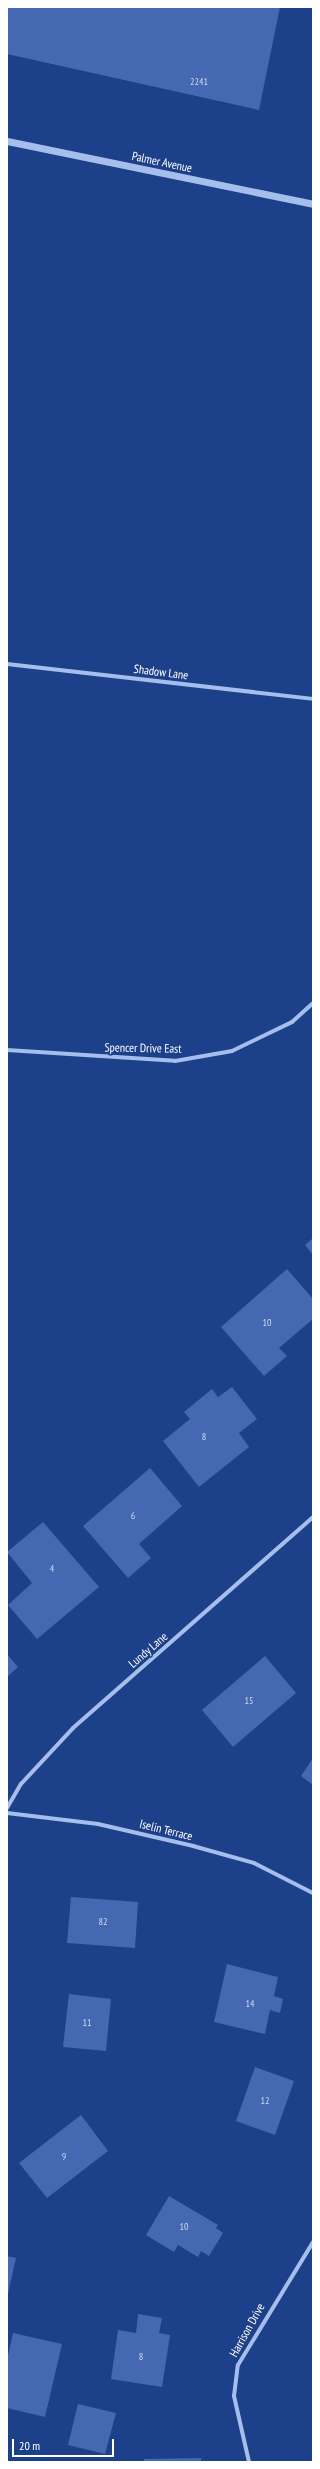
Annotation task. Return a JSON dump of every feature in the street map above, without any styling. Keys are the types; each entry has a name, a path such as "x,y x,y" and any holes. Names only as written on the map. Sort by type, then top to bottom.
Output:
{"street":[{"name":"Palmer Avenue","path":"7,141 313,204"},
{"name":"Shadow Lane","path":"7,664 313,699"},
{"name":"Spencer Drive East","path":"7,1050 175,1061 232,1051 292,1022 313,1003"},
{"name":"Lundy Lane","path":"7,1808 21,1784 73,1728 313,1517"},
{"name":"Iselin Terrace","path":"7,1814 98,1824 194,1846 254,1863 313,1893"},
{"name":"Harrison Drive","path":"249,2462 234,2396 238,2365 313,2242"}],"building":[{"path":"7,7 280,7 259,110 7,54"},
{"path":"313,1238 313,1255 305,1245"},
{"path":"287,1269 313,1299 313,1319 279,1348 287,1356 264,1376 221,1327"},
{"path":"232,1387 257,1419 239,1433 249,1447 199,1487 163,1441 190,1419 184,1412 212,1389 218,1397"},
{"path":"150,1468 182,1506 139,1544 151,1558 128,1578 83,1526"},
{"path":"43,1522 99,1587 37,1639 8,1605 32,1583 7,1552"},
{"path":"7,1654 18,1667 7,1677"},
{"path":"265,1656 296,1693 233,1747 202,1710"},
{"path":"313,1758 313,1785 301,1776"},
{"path":"71,1897 138,1902 135,1948 67,1943"},
{"path":"227,1964 278,1977 274,1996 283,1999 280,2013 270,2010 265,2034 214,2022"},
{"path":"69,1994 111,1999 106,2051 63,2047"},
{"path":"255,2067 294,2081 275,2135 236,2121"},
{"path":"81,2115 108,2151 47,2198 19,2163"},
{"path":"169,2196 218,2225 216,2228 223,2233 209,2256 201,2251 198,2257 178,2245 174,2252 146,2235"},
{"path":"7,2256 16,2258 8,2294 7,2294"},
{"path":"138,2314 162,2318 159,2333 170,2335 162,2387 111,2379 118,2330 136,2333"},
{"path":"13,2333 62,2344 45,2417 7,2408 7,2360"},
{"path":"78,2404 116,2413 105,2454 68,2445"},
{"path":"201,2458 201,2462 144,2462 144,2459"}]}
